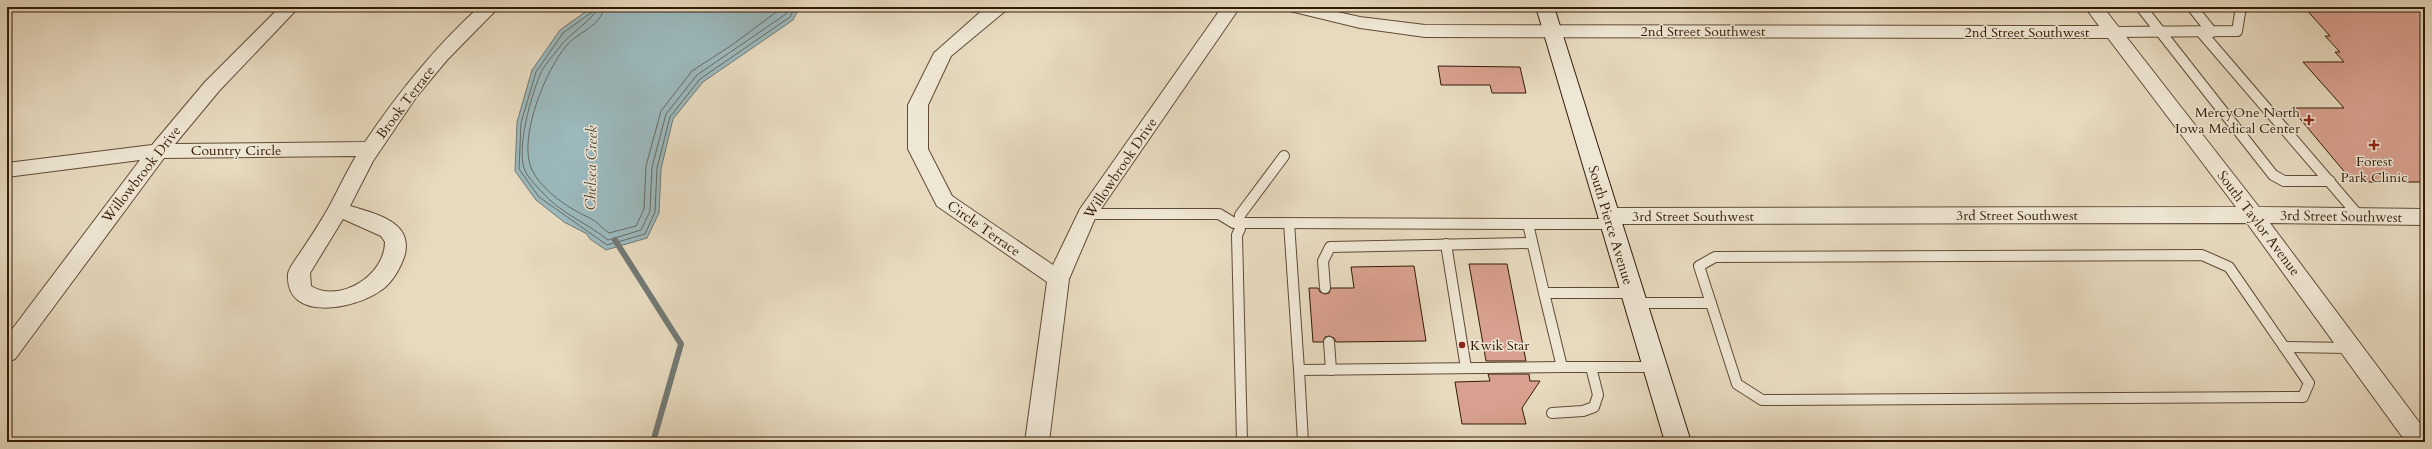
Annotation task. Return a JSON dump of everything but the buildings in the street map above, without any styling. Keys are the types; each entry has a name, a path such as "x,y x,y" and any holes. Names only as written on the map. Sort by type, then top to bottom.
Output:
{"main road":[{"name":"South Pierce Avenue","path":"1545,7 1653,367 1678,442"}],"street":[{"name":"Willowbrook Drive","path":"7,353 157,151 208,90 257,37 290,7"},
{"name":"Brook Terrace","path":"338,210 378,224 393,235 397,250 388,269 369,288 348,296 319,300 302,290 300,273 338,210 370,149 426,73 466,28 490,7"},
{"name":"Circle Terrace","path":"1001,7 995,9 943,53 918,105 918,149 944,201 1058,279"},
{"name":"Willowbrook Drive","path":"1037,442 1058,279 1087,214 1231,7"},
{"name":"2nd Street Southwest","path":"1296,7 1326,17 1367,25 1425,31 2113,32"},
{"name":"South Taylor Avenue","path":"2094,7 2253,215 2420,442"},
{"name":"Country Circle","path":"7,170 157,151 370,149"},
{"name":"3rd Street Southwest","path":"1609,220 2253,215 2425,217"}],"lane":[{"path":"2141,7 2273,175 2284,181 2330,181"},
{"path":"2192,7 2212,32"},
{"path":"2113,32 2238,31 2241,7"},
{"path":"2200,32 2330,181 2358,216"},
{"path":"1242,442 1237,235 1240,229 1240,215 1284,156"},
{"path":"1087,214 1219,214 1234,223 1528,224 1609,220"},
{"path":"1289,223 1303,442"},
{"path":"1528,224 1562,367"},
{"path":"1324,288 1323,254 1330,247 1339,245 1532,243"},
{"path":"1446,244 1466,368"},
{"path":"2202,255 2229,267 2309,383 2303,397 1762,400 1737,384 1711,303 1699,266 1715,257 2202,255"},
{"path":"1544,293 1711,303"},
{"path":"1329,342 1331,370"},
{"path":"2284,347 2351,348"},
{"path":"1552,413 1583,411 1594,407 1598,395 1591,367"},
{"path":"1299,370 1653,367"}],"water":[{"path":"592,7 800,7 793,20 703,82 673,119 661,169 659,213 647,238 606,250 590,239 587,234 564,222 536,200 515,171 517,122 532,70 560,30"}],"waterway":[{"name":"Chelsea Creek","path":"615,240 681,344 653,442"}],"place":[{"name":"MercyOne North Iowa Medical Center","path":"2309,120"},
{"name":"Forest Park Clinic","path":"2374,145"},
{"name":"Kwik Star","path":"1462,345"}]}
